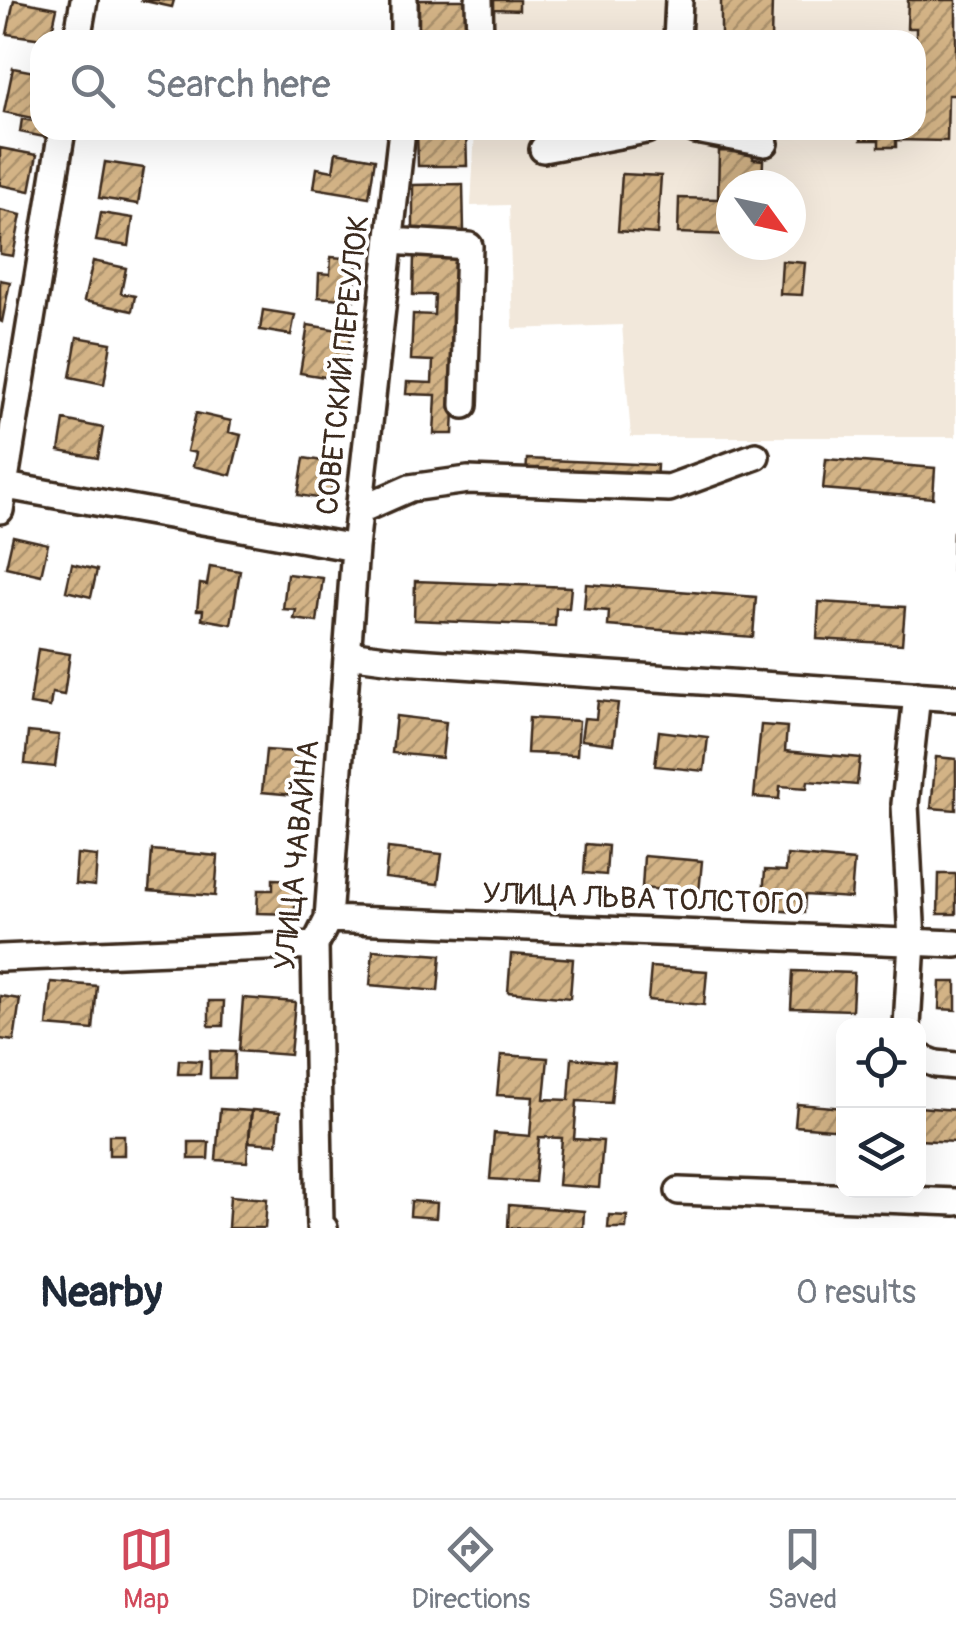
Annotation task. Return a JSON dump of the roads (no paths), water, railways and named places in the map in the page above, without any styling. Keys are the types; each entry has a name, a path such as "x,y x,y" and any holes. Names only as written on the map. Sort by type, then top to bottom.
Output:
{"street":[{"path":"79,30 84,0"},
{"path":"404,0 404,30"},
{"path":"479,0 480,30"},
{"path":"678,30 680,0"},
{"path":"1,494 60,140"},
{"name":"СОВЕТСКИЙ ПЕРЕУЛОК","path":"1,494 355,548 401,140"},
{"path":"543,149 592,140"},
{"path":"749,140 765,143"},
{"path":"390,241 469,246 464,405"},
{"path":"360,510 410,488 468,480 669,488 756,456"},
{"name":"УЛИЦА ЧАВАЙНА","path":"324,1228 320,1225 316,945 328,919 355,548"},
{"path":"348,654 402,661 956,698"},
{"path":"907,1018 912,942 906,804 917,695"},
{"name":"УЛИЦА ЛЬВА ТОЛСТОГО","path":"328,919 956,944"},
{"path":"0,958 316,945"},
{"path":"926,1060 956,1066"},
{"path":"680,1191 956,1202"}]}
